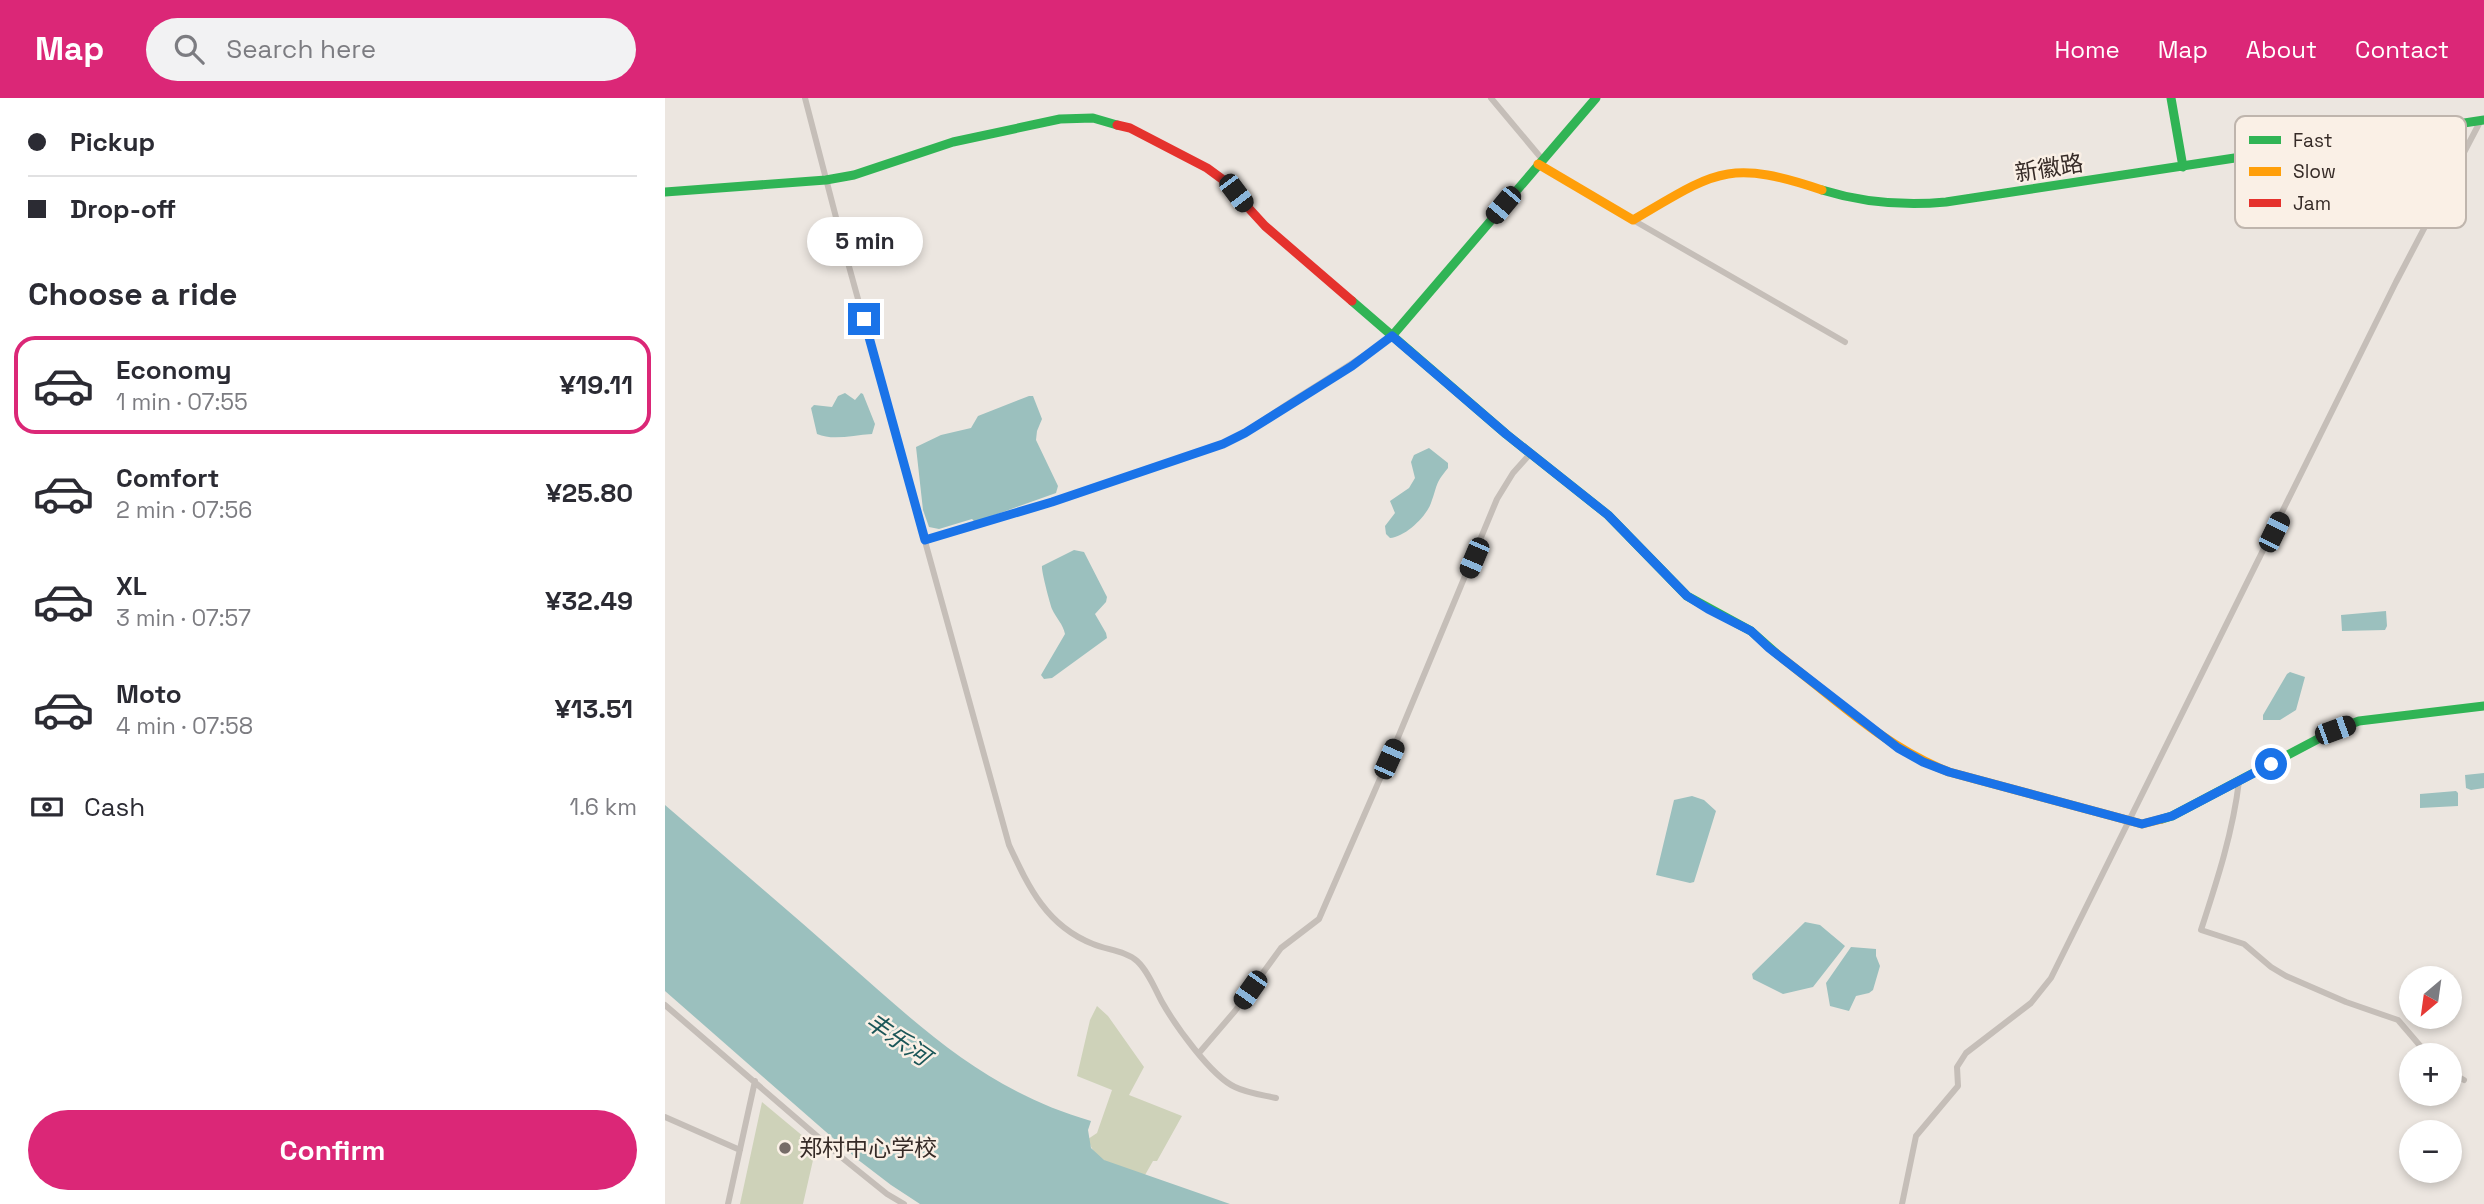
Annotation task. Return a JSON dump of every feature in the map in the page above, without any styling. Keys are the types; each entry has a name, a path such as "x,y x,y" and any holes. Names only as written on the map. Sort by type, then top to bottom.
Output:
{"street":[{"path":"805,98 1009,845 1042,905 1058,925 1081,939 1128,955 1141,964 1175,1024 1223,1079 1233,1086 1276,1098"},
{"path":"1491,98 1540,162 1633,220 1845,342"},
{"path":"925,540 1039,506 1223,444 1352,366 1392,336 1596,98"},
{"path":"2171,98 2183,167"},
{"path":"665,192 826,180 854,175 953,142 1049,121 1081,118 1113,122 1139,131 1215,173 1265,226 1530,454 1608,515 1687,596 1751,631 1769,648 1906,753 1949,772 2142,824 2164,819 2335,730 2359,721 2484,706"},
{"path":"2466,150 2482,120"},
{"name":"新徽路","path":"1633,220 1714,175 1731,172 1759,172 1858,200 1923,204 1975,200 2235,159"},
{"path":"1902,1204 1915,1138 1923,1124 1957,1088 1958,1064 1968,1052 2031,1003 2045,987 2425,228"},
{"path":"1199,1053 1235,1011 1281,948 1319,919 1497,499 1513,473 1530,454"},
{"path":"2239,781 2225,854 2201,930 2244,944 2271,967 2298,981 2346,1002 2401,1021 2418,1043"},
{"path":"665,1005 846,1161 904,1204"},
{"path":"728,1204 755,1081"},
{"path":"665,1117 740,1150"}],"green space":[{"path":"1097,1006 1108,1016 1144,1067 1129,1095 1182,1116 1157,1161 1153,1161 1145,1175 1103,1160 1088,1139 1097,1133 1112,1090 1077,1076 1090,1020"},
{"name":"郑村中心学校","path":"762,1102 816,1147 803,1204 740,1204"}],"water":[{"path":"845,393 855,400 863,394 875,424 872,434 836,437 817,434 811,408 814,405 832,407 838,396"},
{"path":"1033,396 1042,419 1036,440 1058,486 1056,493 975,522 972,519 939,529 929,527 923,510 916,447 941,435 971,428 978,416"},
{"path":"1429,448 1448,463 1448,468 1438,482 1425,514 1408,530 1390,538 1386,534 1385,526 1395,513 1390,501 1409,488 1415,478 1411,462 1414,455"},
{"path":"1074,550 1084,552 1107,597 1095,614 1107,638 1052,678 1044,679 1041,675 1065,634 1052,609 1042,566"},
{"path":"2386,611 2385,630 2342,631 2341,615"},
{"path":"2290,672 2305,677 2296,710 2280,720 2263,720 2263,715"},
{"path":"2484,773 2484,788 2466,788 2465,775"},
{"path":"2456,791 2458,806 2420,808 2420,794"},
{"path":"1692,796 1704,800 1716,811 1694,882 1690,883 1656,875 1674,800"},
{"name":"丰乐河","path":"665,805 957,1055 1019,1092 1053,1108 1091,1121 1088,1130 1091,1148 1104,1160 1230,1204 920,1204 891,1185 857,1159 665,991"},
{"path":"1805,922 1820,925 1845,946 1813,987 1783,994 1753,979 1752,974"},
{"path":"1851,947 1876,949 1880,966 1873,990 1856,996 1849,1011 1830,1006 1826,983"}],"traffic: fast":[{"path":"1392,336 1596,98"},
{"path":"2171,98 2183,167"},
{"path":"665,192 826,180 854,175 953,142 1060,119 1093,118 1117,125"},
{"path":"2466,123 2484,120"},
{"path":"1822,190 1884,202 1946,202 2235,158"},
{"path":"1352,301 1506,434 1608,515 1687,596 1751,631 1777,654"},
{"path":"2162,819 2335,730 2359,721 2484,706"}],"traffic: slow":[{"path":"1538,164 1633,220 1684,191 1723,175 1764,174 1822,190"},
{"path":"1777,654 1881,735 1902,749 1949,772 2142,824 2162,819"}],"traffic: jam":[{"path":"1117,125 1130,128 1207,168 1222,179 1265,226 1352,301"}],"place":[{"name":"郑村中心学校","path":"785,1148"}],"route":[{"path":"864,319 925,540 1052,502 1223,444 1352,366 1392,336 1506,434 1608,515 1687,596 1751,631 1898,748 1923,762 1949,772 2142,824 2172,816 2271,764"}]}
